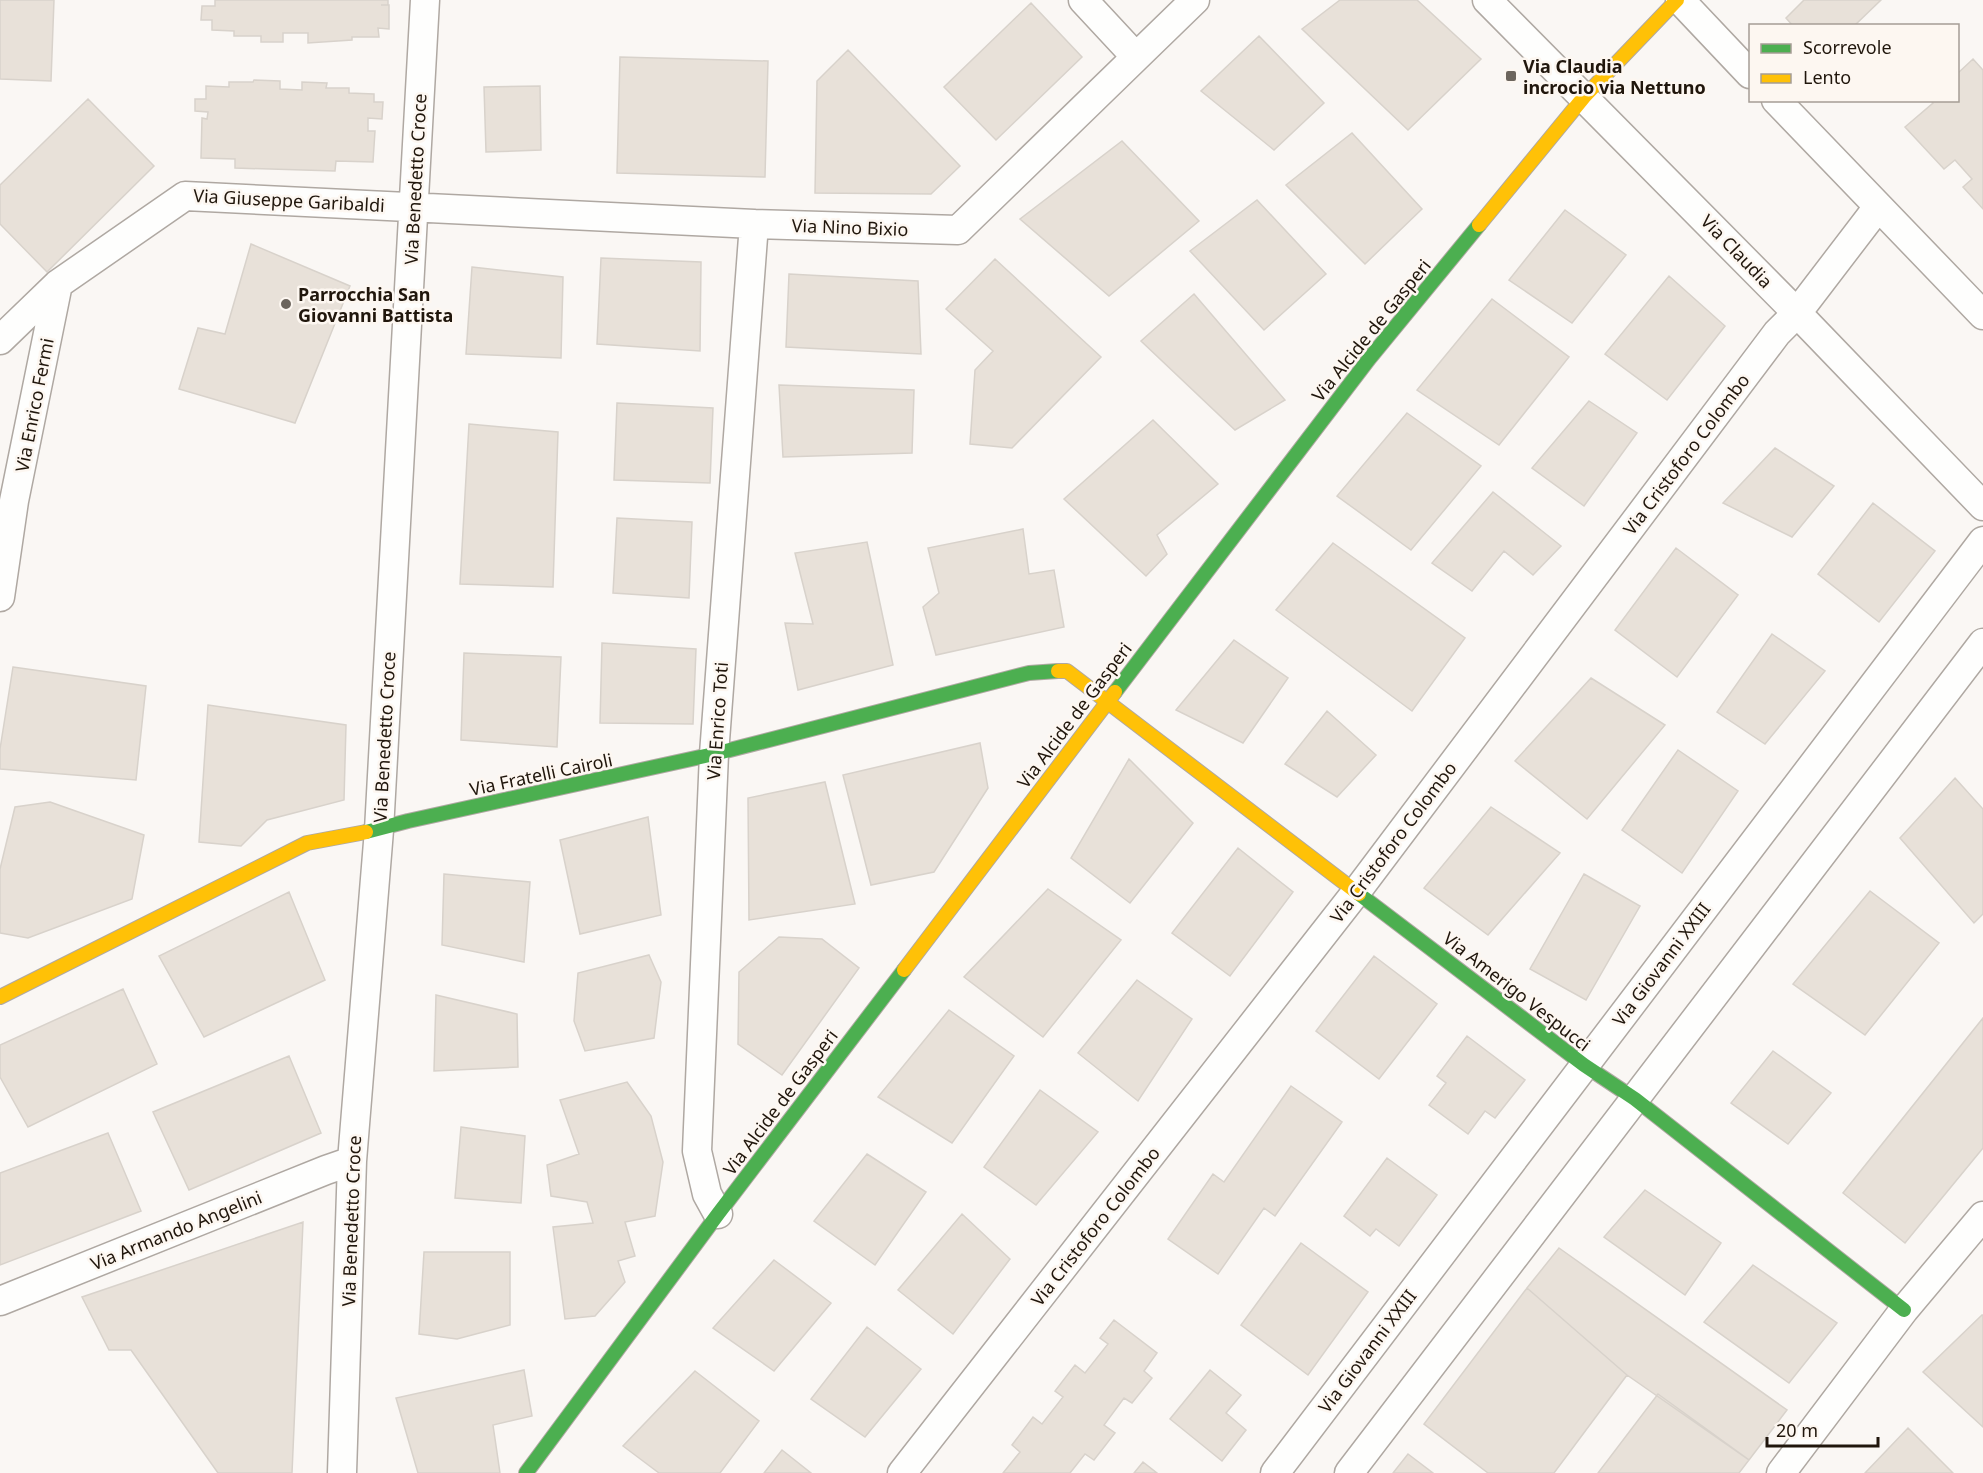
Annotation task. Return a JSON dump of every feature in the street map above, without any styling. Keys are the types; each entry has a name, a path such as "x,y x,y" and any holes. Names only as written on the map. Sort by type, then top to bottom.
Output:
{"street":[{"name":"Via Benedetto Croce","path":"342,1473 352,1161 379,830 425,0"},
{"path":"1083,0 1136,57"},
{"name":"Via Nino Bixio","path":"413,206 754,224 958,230 1194,0"},
{"name":"Via Claudia","path":"1487,0 1797,313 1983,506"},
{"path":"1678,0 1749,73"},
{"name":"Via Alcide de Gasperi","path":"526,1473 718,1214 1369,359 1584,97 1678,0"},
{"path":"1778,102 1983,315"},
{"name":"Via Giuseppe Garibaldi","path":"0,340 58,284 185,195 413,206"},
{"name":"Via Cristoforo Colombo","path":"902,1473 1357,891 1777,333 1797,313 1878,207"},
{"name":"Via Enrico Toti","path":"718,1214 707,1194 697,1151 714,754 754,224"},
{"name":"Via Enrico Fermi","path":"0,597 14,501 58,284"},
{"name":"Via Giovanni XXIII","path":"1275,1473 1983,542"},
{"path":"1349,1473 1983,643"},
{"name":"Via Fratelli Cairoli","path":"0,997 308,843 379,830 419,819 714,754 1029,673 1067,671 1108,700"},
{"name":"Via Amerigo Vespucci","path":"1108,700 1584,1065 1635,1100 1904,1310"},
{"name":"Via Armando Angelini","path":"0,1301 352,1161"},
{"path":"1781,1473 1904,1310 1983,1216"}],"building":[{"path":"0,0 54,0 51,81 0,79"},
{"path":"215,0 388,0 389,29 378,28 379,37 352,37 352,40 308,43 308,33 283,33 283,42 261,42 261,36 234,36 234,31 212,30 212,20 201,20 202,6 215,6"},
{"path":"1340,0 1417,0 1481,59 1408,130 1302,29"},
{"path":"1804,0 1881,0 1856,24 1791,24 1786,18"},
{"path":"1031,3 1082,57 996,140 944,87"},
{"path":"1259,36 1324,103 1274,150 1201,91"},
{"path":"848,50 960,166 931,194 815,193 817,81"},
{"path":"620,57 768,61 765,177 617,173"},
{"path":"1973,59 1983,70 1983,209 1963,187 1972,179 1955,160 1944,169 1905,127 1932,102 1959,102 1959,72"},
{"path":"254,80 280,81 280,89 302,90 302,82 327,83 326,88 349,88 349,93 374,94 374,102 383,102 382,119 368,118 368,131 375,131 373,162 336,161 335,171 235,168 235,159 201,158 202,118 207,119 208,112 195,111 195,99 206,99 206,86 229,87 229,82 253,82"},
{"path":"540,86 541,150 486,152 484,87"},
{"path":"88,99 154,166 47,272 0,224 0,185"},
{"path":"1352,133 1422,209 1365,264 1286,185"},
{"path":"1122,141 1199,221 1109,296 1020,219"},
{"path":"1257,200 1326,274 1264,330 1190,251"},
{"path":"1565,210 1626,255 1572,323 1509,280"},
{"path":"251,244 350,286 295,423 179,389 198,328 225,334"},
{"path":"601,258 701,262 700,351 597,344"},
{"path":"995,259 1101,357 1012,448 970,444 975,370 993,351 946,309"},
{"path":"472,267 563,277 561,358 466,354"},
{"path":"789,274 918,281 921,354 786,347"},
{"path":"1669,276 1725,326 1667,400 1605,354"},
{"path":"1194,294 1285,400 1235,430 1141,341"},
{"path":"1492,299 1569,357 1499,445 1417,390"},
{"path":"779,385 914,390 912,453 783,457"},
{"path":"1589,401 1637,433 1584,506 1532,468"},
{"path":"617,403 713,408 710,483 614,480"},
{"path":"1407,413 1481,466 1411,550 1337,496"},
{"path":"1153,420 1218,484 1157,535 1167,554 1146,576 1064,499"},
{"path":"469,424 558,432 553,587 460,584"},
{"path":"1775,448 1834,486 1792,537 1723,503"},
{"path":"1493,492 1561,546 1533,575 1504,551 1472,591 1432,563"},
{"path":"1873,503 1935,551 1879,622 1818,574"},
{"path":"617,518 692,522 689,598 613,593"},
{"path":"1023,529 1029,574 1054,570 1064,627 936,655 923,607 939,593 928,548"},
{"path":"867,542 893,665 798,690 785,623 813,624 795,553"},
{"path":"1333,543 1465,638 1412,711 1276,610"},
{"path":"1676,548 1738,595 1677,677 1615,630"},
{"path":"1772,634 1825,671 1765,744 1717,712"},
{"path":"1234,640 1288,678 1243,743 1176,710"},
{"path":"602,643 696,649 693,724 600,723"},
{"path":"464,653 561,657 557,747 461,740"},
{"path":"13,667 146,686 136,780 0,769 0,749"},
{"path":"1591,678 1665,725 1587,819 1515,761"},
{"path":"208,705 346,725 344,800 267,820 241,846 199,842"},
{"path":"1327,711 1376,755 1337,797 1285,764"},
{"path":"980,743 988,788 934,872 871,885 843,775"},
{"path":"1678,750 1738,791 1682,873 1622,830"},
{"path":"1129,759 1193,823 1130,903 1071,858"},
{"path":"1955,778 1983,809 1983,914 1974,923 1900,838"},
{"path":"825,782 855,904 749,920 748,798"},
{"path":"50,802 144,835 132,899 28,938 0,933 0,869 15,807"},
{"path":"1491,807 1560,853 1488,935 1424,888"},
{"path":"648,817 661,915 580,934 560,840"},
{"path":"1238,848 1293,892 1230,976 1172,933"},
{"path":"444,874 530,882 524,962 442,945"},
{"path":"1584,874 1640,906 1586,1000 1530,969"},
{"path":"1048,889 1121,940 1043,1037 964,977"},
{"path":"1870,891 1939,943 1865,1035 1793,984"},
{"path":"289,892 325,980 204,1037 159,956"},
{"path":"779,937 822,939 859,968 782,1075 738,1044 739,972"},
{"path":"649,955 661,982 654,1038 585,1051 574,1021 578,973"},
{"path":"1374,956 1437,1004 1379,1079 1316,1031"},
{"path":"1137,980 1192,1019 1138,1101 1078,1053"},
{"path":"123,989 157,1064 28,1127 0,1077 0,1045"},
{"path":"436,995 517,1014 518,1067 434,1071"},
{"path":"949,1010 1014,1056 952,1143 878,1097"},
{"path":"1983,1018 1983,1148 1905,1243 1843,1193"},
{"path":"1467,1036 1525,1080 1495,1118 1485,1111 1468,1134 1429,1105 1446,1083 1437,1076"},
{"path":"1773,1051 1831,1093 1788,1144 1731,1103"},
{"path":"289,1056 321,1133 189,1190 153,1112"},
{"path":"627,1082 651,1116 663,1162 655,1216 625,1222 635,1256 618,1261 625,1282 595,1316 565,1319 553,1227 593,1223 587,1202 551,1196 547,1165 579,1154 560,1100"},
{"path":"1291,1086 1342,1122 1275,1216 1264,1208 1218,1274 1168,1239 1213,1174 1224,1182"},
{"path":"1040,1090 1098,1132 1036,1205 984,1167"},
{"path":"461,1127 525,1136 521,1203 455,1198"},
{"path":"108,1133 141,1211 0,1265 0,1173"},
{"path":"867,1154 926,1192 875,1265 814,1221"},
{"path":"1387,1158 1437,1195 1399,1246 1376,1229 1370,1236 1344,1216"},
{"path":"1645,1190 1721,1243 1685,1295 1604,1237"},
{"path":"962,1214 1010,1259 953,1334 898,1290"},
{"path":"303,1222 292,1473 218,1473 131,1350 109,1350 82,1297"},
{"path":"1301,1243 1368,1292 1308,1375 1241,1325"},
{"path":"1559,1248 1787,1410 1749,1460 1627,1375 1527,1288"},
{"path":"424,1252 510,1252 510,1325 457,1339 419,1334"},
{"path":"774,1260 831,1303 774,1371 713,1328"},
{"path":"1753,1265 1837,1323 1789,1383 1704,1322"},
{"path":"1527,1288 1627,1375 1554,1473 1488,1473 1424,1424"},
{"path":"1983,1315 1983,1427 1923,1372"},
{"path":"1114,1320 1157,1353 1144,1371 1152,1378 1132,1403 1124,1398 1104,1425 1115,1433 1094,1460 1085,1454 1070,1473 1003,1473 1020,1452 1012,1445 1033,1417 1042,1424 1063,1397 1055,1391 1075,1365 1085,1373 1108,1344 1100,1338"},
{"path":"867,1327 921,1369 865,1437 811,1399"},
{"path":"524,1370 532,1416 493,1425 500,1473 418,1473 396,1398"},
{"path":"1210,1370 1241,1395 1226,1413 1246,1430 1222,1461 1170,1419"},
{"path":"695,1371 759,1421 720,1473 659,1473 623,1446"},
{"path":"1658,1394 1749,1460 1739,1473 1598,1473"},
{"path":"1908,1428 1953,1473 1865,1473"},
{"path":"782,1450 811,1473 764,1473"},
{"path":"1408,1454 1433,1473 1393,1473"},
{"path":"1143,1462 1157,1473 1134,1473"}],"traffic: fast":[{"path":"1115,692 1369,359 1479,225"},
{"path":"366,832 714,754 1029,673 1058,671"},
{"path":"1359,894 1584,1065 1635,1099 1904,1310"},
{"path":"526,1473 718,1214 904,970"}],"traffic: slow":[{"path":"1479,225 1584,97 1677,0"},
{"path":"1058,671 1067,671 1359,894"},
{"path":"904,970 1115,692"},
{"path":"0,997 307,843 366,832"}],"place":[{"name":"Via Claudia incrocio via Nettuno","path":"1511,76"},
{"name":"Parrocchia San Giovanni Battista","path":"286,304"}]}
